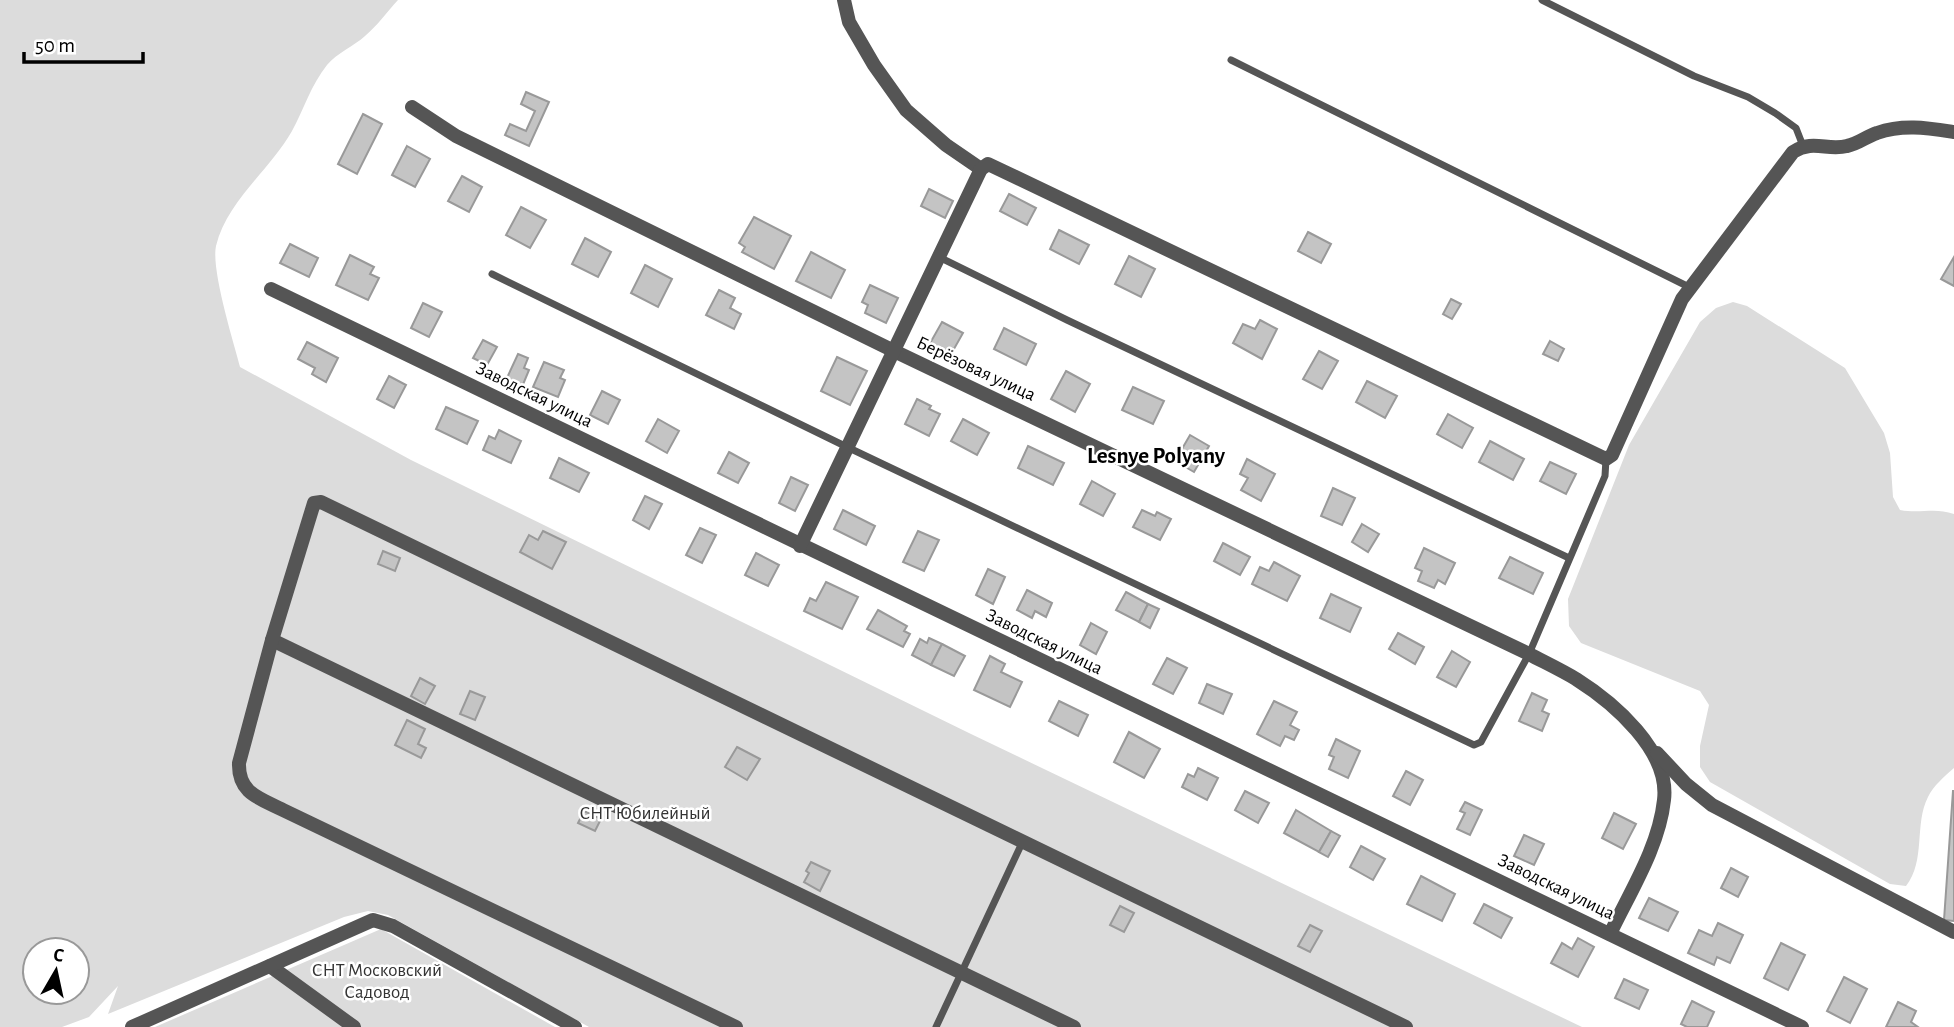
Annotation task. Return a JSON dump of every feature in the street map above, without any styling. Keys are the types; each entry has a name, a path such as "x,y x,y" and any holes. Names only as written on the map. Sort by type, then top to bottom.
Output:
{"street":[{"path":"844,0 849,22 874,65 906,110 946,145 981,169"},
{"name":"Берёзовая улица","path":"412,107 456,136 894,351 1529,654 1576,679 1613,707 1686,784 1712,805 1954,932"},
{"path":"800,546 981,169 988,164 1606,459 1612,455 1682,299 1793,152 1802,146 1849,146 1875,133 1895,128 1915,126 1954,132"},
{"name":"Заводская улица","path":"271,289 1802,1027"},
{"path":"736,1027 249,792 238,775 239,763 272,640 314,503 321,502 1406,1027"},
{"path":"272,640 1074,1027"},
{"path":"1609,934 1651,849 1660,823 1665,799 1665,780 1651,747"},
{"path":"132,1027 373,920 380,921 575,1027"},
{"path":"270,966 354,1027"}],"lane":[{"path":"1542,0 1694,76 1748,97 1796,128 1802,146"},
{"path":"1231,60 1691,288"},
{"path":"939,257 1569,558"},
{"path":"492,274 847,447 1474,745 1481,742 1529,654 1605,476 1606,459"},
{"path":"936,1027 1022,843"}],"green space":[{"name":"СНТ Юбилейный","path":"0,0 398,0 361,40 327,65 316,81 292,131 239,200 222,230 215,257 240,367 411,460 971,734 1582,1027 589,1027 388,915 368,911 344,917 108,1014 118,986 89,1017 62,1027 0,1027"},
{"path":"1733,302 1747,306 1845,368 1884,433 1890,453 1893,497 1900,510 1954,514 1954,768 1928,797 1921,819 1916,865 1906,886 1890,884 1710,782 1700,767 1700,746 1709,705 1700,691 1581,643 1569,626 1568,599 1629,445 1700,322 1716,308"},
{"name":"СНТ Московский Садовод","path":"381,929 555,1027 155,1027"}],"building":[{"path":"526,92 549,102 529,146 505,135 510,124 526,131 535,111 521,104"},
{"path":"363,114 382,124 357,174 338,164"},
{"path":"407,146 430,159 415,187 392,175"},
{"path":"462,176 482,187 469,212 448,201"},
{"path":"929,189 953,201 945,218 921,206"},
{"path":"1009,194 1036,208 1027,225 1000,211"},
{"path":"521,207 546,220 530,248 506,235"},
{"path":"754,217 791,236 774,269 742,252 745,247 739,243"},
{"path":"1059,230 1089,245 1079,264 1050,249"},
{"path":"1308,232 1331,244 1321,263 1298,251"},
{"path":"585,238 611,252 598,277 572,264"},
{"path":"290,244 318,258 309,277 280,263"},
{"path":"811,252 845,270 831,298 796,281"},
{"path":"350,255 374,267 370,274 379,278 368,300 336,285"},
{"path":"1129,256 1155,269 1141,297 1115,284"},
{"path":"1954,257 1954,286 1941,279"},
{"path":"645,265 672,279 658,307 631,293"},
{"path":"870,285 898,298 886,323 865,313 868,305 862,302"},
{"path":"719,290 735,298 730,308 741,314 734,329 706,315"},
{"path":"1451,299 1461,304 1452,319 1443,314"},
{"path":"423,303 442,312 429,337 411,328"},
{"path":"1260,320 1277,329 1262,359 1233,343 1243,324 1255,329"},
{"path":"942,322 963,333 950,356 929,345"},
{"path":"1004,328 1036,344 1026,365 994,349"},
{"path":"483,340 497,347 487,365 473,358"},
{"path":"1550,341 1564,349 1558,361 1543,354"},
{"path":"307,342 338,358 326,382 312,374 315,368 298,359"},
{"path":"1319,351 1338,361 1322,389 1303,379"},
{"path":"518,354 528,358 524,368 529,370 522,387 506,380"},
{"path":"837,357 867,371 850,405 821,391"},
{"path":"544,362 564,370 560,378 565,380 558,397 533,387"},
{"path":"1066,371 1090,384 1075,412 1051,399"},
{"path":"389,376 406,385 394,408 377,399"},
{"path":"1367,381 1397,396 1385,418 1356,402"},
{"path":"1133,387 1164,401 1153,424 1122,410"},
{"path":"602,391 620,400 608,424 590,415"},
{"path":"917,399 940,414 929,436 905,424"},
{"path":"446,407 478,421 467,444 436,429"},
{"path":"1448,414 1473,428 1462,448 1437,434"},
{"path":"658,419 679,431 667,453 646,441"},
{"path":"963,419 989,433 977,455 951,441"},
{"path":"499,430 521,441 511,463 483,450 489,436 495,439"},
{"path":"1190,435 1209,446 1194,472 1175,461"},
{"path":"1490,441 1524,459 1513,480 1479,462"},
{"path":"1028,446 1064,463 1053,485 1018,468"},
{"path":"729,452 749,463 738,483 718,473"},
{"path":"559,458 589,473 579,492 550,478"},
{"path":"1247,459 1275,474 1261,501 1241,490 1248,478 1240,474"},
{"path":"1550,462 1576,474 1566,494 1540,481"},
{"path":"791,477 808,485 795,511 779,503"},
{"path":"1092,481 1115,494 1103,516 1080,504"},
{"path":"1333,488 1355,498 1342,525 1321,516"},
{"path":"645,496 662,504 649,529 633,520"},
{"path":"843,510 875,526 866,545 834,529"},
{"path":"1142,510 1155,516 1157,512 1171,519 1160,540 1133,527"},
{"path":"1362,524 1379,534 1368,552 1352,542"},
{"path":"700,528 716,535 702,563 686,555"},
{"path":"543,531 566,542 552,569 520,552 529,535 538,540"},
{"path":"918,531 939,540 924,571 903,562"},
{"path":"1223,543 1250,557 1240,575 1214,561"},
{"path":"1424,548 1455,563 1445,584 1438,580 1434,588 1418,581 1422,571 1415,568"},
{"path":"383,551 400,558 395,571 378,564"},
{"path":"756,553 779,565 768,586 745,575"},
{"path":"1510,557 1543,573 1533,594 1499,578"},
{"path":"1274,562 1300,576 1287,601 1252,584 1260,567 1269,571"},
{"path":"988,569 1005,577 993,604 976,595"},
{"path":"826,582 858,597 842,629 804,611 810,598 816,601"},
{"path":"1027,590 1052,603 1046,617 1035,611 1032,618 1017,610"},
{"path":"1126,592 1148,604 1139,622 1116,610"},
{"path":"1331,594 1361,608 1350,632 1320,618"},
{"path":"1148,604 1159,609 1150,628 1139,622"},
{"path":"878,610 907,626 904,631 910,634 903,647 867,629"},
{"path":"1091,623 1107,632 1096,654 1080,645"},
{"path":"1398,633 1424,647 1415,664 1389,649"},
{"path":"929,638 942,644 931,665 912,655 920,639 927,643"},
{"path":"942,644 965,656 954,676 931,665"},
{"path":"1452,651 1470,662 1456,687 1437,677"},
{"path":"990,656 1005,664 1001,672 1022,682 1010,707 974,690"},
{"path":"1167,658 1187,668 1173,694 1153,684"},
{"path":"420,678 435,686 425,704 411,696"},
{"path":"1207,684 1232,694 1223,714 1199,703"},
{"path":"470,691 485,697 475,720 460,714"},
{"path":"1532,693 1547,700 1542,711 1549,714 1542,731 1519,721"},
{"path":"1059,701 1088,715 1078,736 1049,721"},
{"path":"1274,701 1297,712 1290,725 1299,730 1294,740 1285,736 1280,746 1257,734"},
{"path":"407,720 425,729 418,744 426,748 421,758 395,745"},
{"path":"1129,732 1160,749 1144,778 1114,762"},
{"path":"1336,739 1360,751 1348,778 1329,769 1334,757 1329,755"},
{"path":"737,747 760,759 747,780 725,767"},
{"path":"1198,768 1218,778 1207,800 1182,787 1188,774 1194,777"},
{"path":"1406,771 1423,780 1410,805 1393,796"},
{"path":"1245,791 1269,803 1258,823 1235,810"},
{"path":"1954,791 1954,921 1944,920"},
{"path":"1465,802 1482,810 1470,835 1457,829 1465,813 1460,811"},
{"path":"1296,810 1331,831 1319,852 1284,833"},
{"path":"584,811 601,819 595,831 578,823"},
{"path":"1614,813 1636,824 1623,849 1602,838"},
{"path":"1331,831 1340,836 1328,857 1319,852"},
{"path":"1524,835 1544,844 1534,865 1514,856"},
{"path":"1361,846 1385,859 1373,880 1350,867"},
{"path":"811,862 830,871 820,891 804,882"},
{"path":"1731,868 1748,877 1738,897 1721,888"},
{"path":"1421,876 1455,894 1442,921 1407,904"},
{"path":"1649,898 1678,912 1668,931 1639,918"},
{"path":"1484,904 1512,918 1501,938 1474,923"},
{"path":"1120,906 1134,913 1124,932 1110,925"},
{"path":"1718,923 1743,935 1730,963 1717,957 1714,965 1688,953 1699,930 1712,936"},
{"path":"1310,925 1322,931 1310,952 1298,946"},
{"path":"1578,938 1594,947 1578,977 1551,963 1562,943 1572,949"},
{"path":"1781,943 1805,955 1788,990 1764,978"},
{"path":"1844,977 1867,989 1850,1023 1827,1011"},
{"path":"1624,979 1648,990 1639,1009 1615,998"},
{"path":"1692,1001 1714,1012 1707,1027 1687,1027 1681,1024"},
{"path":"1898,1002 1916,1011 1911,1022 1918,1027 1886,1027"}],"district":[{"name":"Lesnye Polyany","path":"1156,456"}]}
